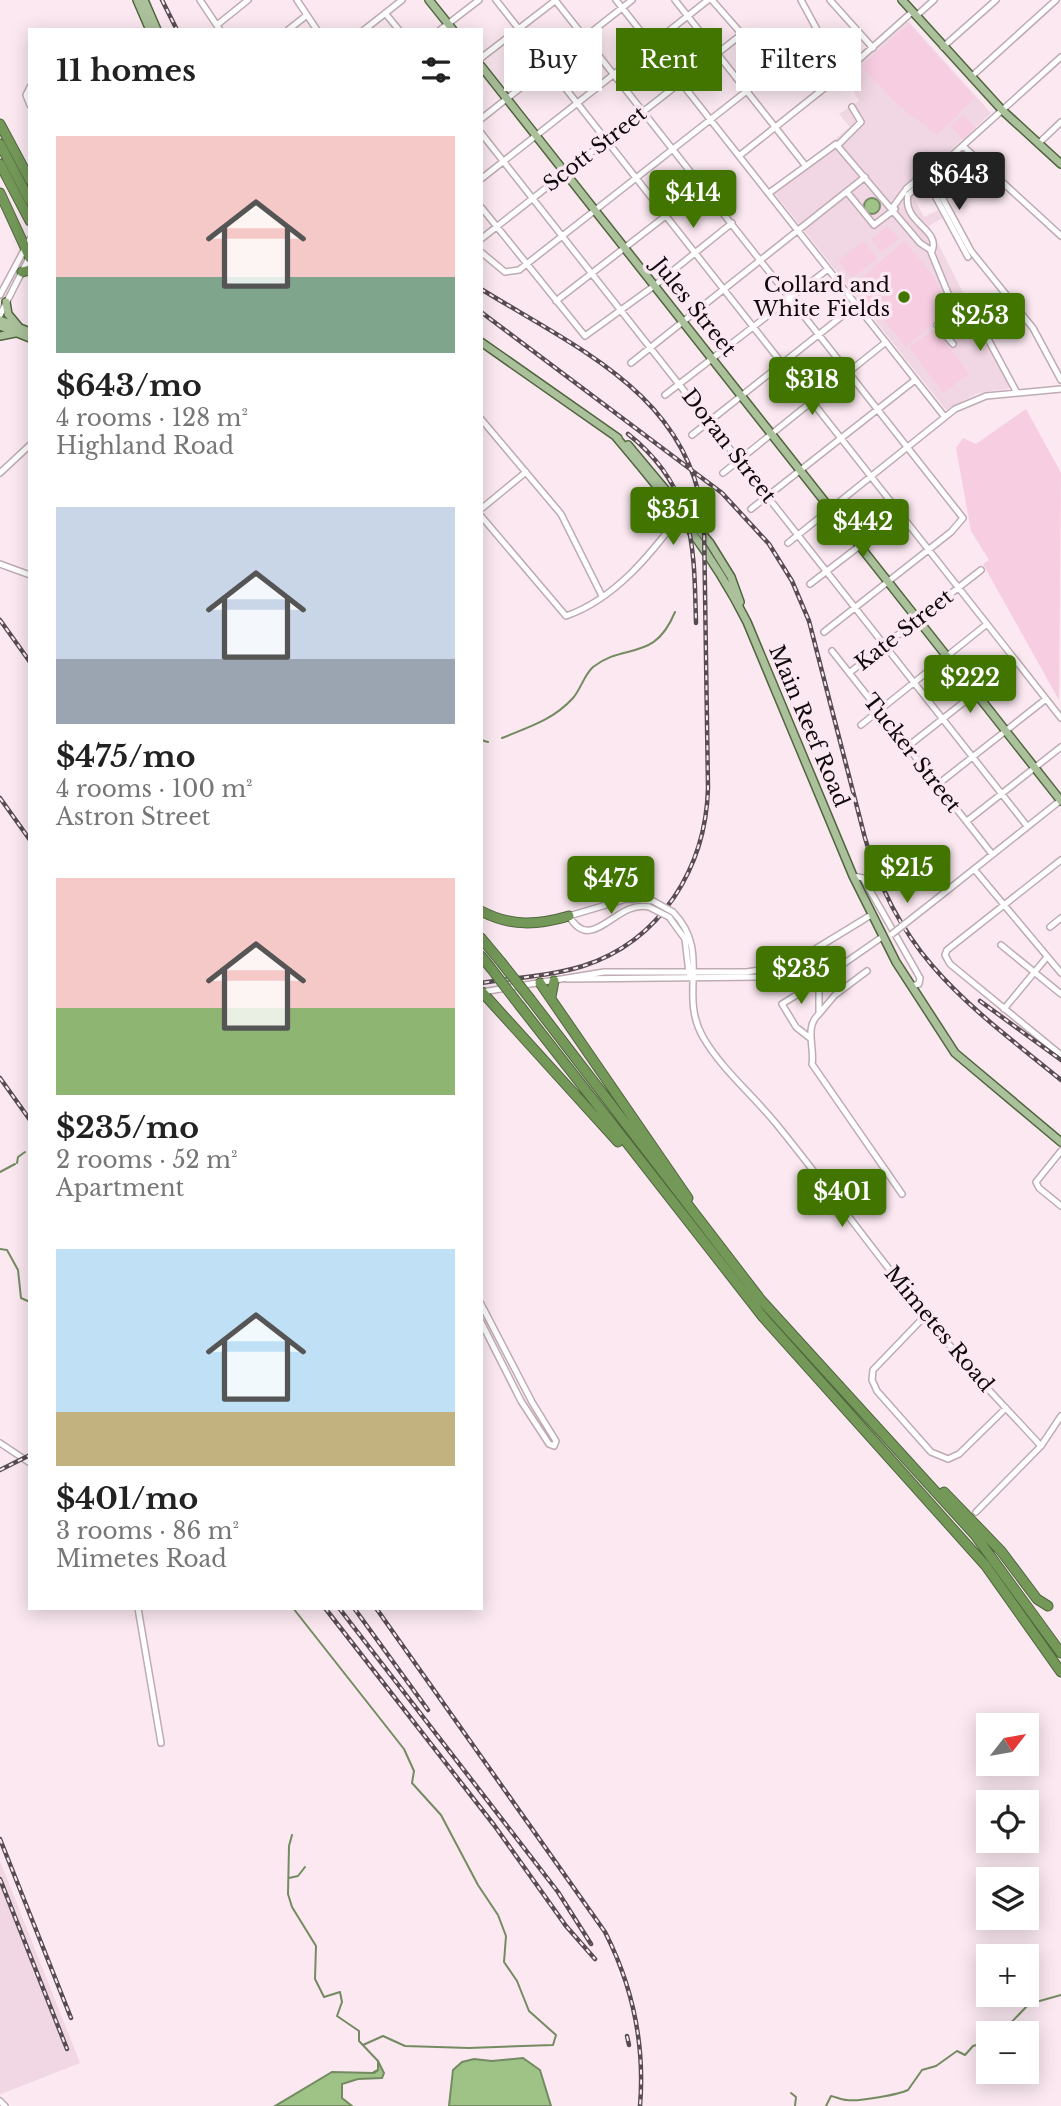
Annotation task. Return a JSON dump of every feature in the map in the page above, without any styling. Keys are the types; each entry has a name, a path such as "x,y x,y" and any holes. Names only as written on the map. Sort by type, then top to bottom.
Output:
{"highway":[{"path":"0,124 28,176"},
{"path":"0,144 28,197"},
{"path":"0,164 28,217"},
{"path":"0,193 28,255"},
{"path":"483,912 500,919 528,924 569,916"},
{"path":"483,940 735,1268 975,1535 1061,1653"},
{"path":"483,958 763,1317 965,1539 1013,1600 1061,1672"},
{"path":"551,997 554,981"},
{"path":"540,983 735,1268"},
{"path":"483,994 657,1184"},
{"path":"872,1422 970,1517 1037,1599 1048,1606"}],"main road":[{"path":"136,0 149,28"},
{"path":"144,0 157,28"},
{"path":"429,0 450,27"},
{"path":"902,0 1002,110 1061,164"},
{"name":"Jules Street","path":"483,69 1061,801"},
{"path":"6,302 10,317 18,330"},
{"path":"0,317 28,337"},
{"path":"0,326 28,332"},
{"path":"0,336 18,330"},
{"name":"Main Reef Road","path":"483,343 616,437 696,532 747,622 853,876 882,937 911,986 955,1054 1061,1142"}],"street":[{"path":"200,0 219,27 248,0"},
{"path":"297,0 316,28"},
{"path":"367,28 402,0"},
{"path":"450,27 479,0"},
{"path":"496,0 517,28"},
{"path":"519,28 556,0 577,28"},
{"path":"616,0 638,28"},
{"path":"596,28 632,0"},
{"path":"675,0 696,28"},
{"path":"673,28 710,0 736,29"},
{"path":"801,0 816,28"},
{"path":"830,0 873,48"},
{"path":"739,156 934,0"},
{"path":"943,47 996,0"},
{"path":"971,77 1056,0"},
{"path":"386,13 397,28"},
{"path":"291,28 307,15"},
{"name":"Scott Street","path":"722,49 736,38"},
{"path":"483,56 504,40"},
{"path":"907,191 928,177 1061,57"},
{"path":"602,60 963,520 824,632"},
{"path":"722,61 736,78"},
{"path":"483,176 614,75"},
{"path":"483,117 517,91"},
{"path":"567,91 1061,718"},
{"name":"Scott Street","path":"483,237 669,91"},
{"path":"688,91 944,416"},
{"path":"483,254 510,274 527,264 747,91 805,165"},
{"path":"838,145 838,141 861,122 852,107"},
{"path":"1038,144 1061,122"},
{"name":"Doran Street","path":"483,136 1027,826"},
{"path":"769,193 832,145 838,145 931,252 954,308 937,325 953,344"},
{"path":"963,146 1061,236"},
{"path":"847,192 874,225 894,208 931,168 929,165"},
{"path":"631,363 865,177"},
{"path":"928,177 968,257"},
{"path":"928,177 971,251 1033,328 1061,380"},
{"path":"556,300 703,187"},
{"path":"907,191 908,208 913,219 930,235 934,248 931,252"},
{"path":"483,210 584,335 594,331 654,286 732,223"},
{"path":"0,317 6,302 26,271 28,255"},
{"path":"0,295 28,255"},
{"path":"665,395 828,269"},
{"path":"963,300 972,309 1016,391"},
{"path":"692,435 856,305"},
{"path":"723,473 886,342"},
{"path":"751,509 915,380"},
{"path":"788,543 944,416 978,398 1016,391 1061,389"},
{"path":"483,421 561,514 602,596"},
{"path":"0,473 28,447"},
{"path":"483,507 526,472"},
{"path":"483,518 566,616 602,596 623,579 639,564 681,513"},
{"path":"810,584 900,515"},
{"path":"0,564 28,574"},
{"name":"Kate Street","path":"849,673 981,570"},
{"path":"862,725 987,624"},
{"name":"Tucker Street","path":"832,651 992,854"},
{"path":"907,747 1017,661"},
{"path":"937,785 1046,699"},
{"path":"967,821 1061,747"},
{"path":"892,934 1061,801"},
{"path":"1061,860 947,950 946,957 950,964 1061,1055"},
{"path":"974,869 1061,973"},
{"path":"853,876 863,878 892,934 920,978 919,984 911,986"},
{"path":"626,899 651,904 625,908 602,927 593,930 578,926 569,916 626,899"},
{"name":"Mimetes Road","path":"651,904 671,915 685,939 697,1023 710,1048 778,1126 925,1316 1041,1446"},
{"path":"483,992 567,979 764,971 794,961 871,915"},
{"path":"1050,927 1061,918"},
{"path":"810,1038 801,1032 782,1004 882,937"},
{"path":"1001,945 1061,994"},
{"path":"1004,1009 1046,957"},
{"path":"867,971 835,995 813,1020 810,1038 814,1049 813,1067 865,1136 902,1195"},
{"path":"819,981 819,1014"},
{"path":"1061,1151 1037,1180 1041,1190 1061,1206"},
{"path":"483,1308 532,1402 553,1433 556,1441 554,1446 549,1444 521,1401 483,1326"},
{"path":"925,1316 873,1370 874,1386 886,1402 931,1452 948,1459 959,1454 1006,1408"},
{"path":"976,1512 1041,1446 1061,1416"},
{"path":"0,1443 28,1462"},
{"path":"138,1610 161,1743"},
{"path":"0,2101 5,2106"}],"shaded area":[{"path":"908,21 991,113 909,189 924,217 940,209 944,217 929,226 1012,388 978,393 946,410 772,190 850,127 839,114 859,101 853,91 861,91 861,62"},
{"path":"909,24 975,98 937,135 898,105 861,66"},
{"path":"963,115 976,128 963,140 950,126"},
{"path":"869,198 875,198 880,206 878,212 869,214 864,209 864,203"},
{"path":"887,226 899,238 882,252 871,239"},
{"path":"864,241 877,259 852,278 838,261"},
{"name":"Collard and White Fields","path":"904,241 931,273 950,310 906,347 855,284"},
{"path":"936,328 969,374 943,393 909,347"},
{"path":"1026,409 1061,473 1059,700 983,564 989,560 971,531 956,448 963,438 976,444"},
{"path":"0,1861 80,2063 1,2094 0,2094"},
{"path":"523,2058 540,2070 551,2106 449,2106 453,2070 462,2062 474,2059 492,2061"},
{"path":"378,2061 384,2073 382,2078 358,2079 342,2084 342,2098 352,2106 275,2106 332,2072 374,2073 378,2070"}],"waterway":[{"path":"502,738 540,722 565,706 593,667 658,639 675,612"},
{"path":"483,741 488,742"},
{"path":"17,1163 18,1157 25,1152"},
{"path":"0,1172 15,1164"},
{"path":"0,1249 7,1250 18,1270 21,1298 28,1301"},
{"path":"295,1610 404,1749 414,1771 412,1783 441,1815 478,1885 498,1915 506,1936 504,1962 517,1981 529,2011 556,2035 553,2045 469,2048 405,2046 383,2036 363,2045"},
{"path":"292,1835 289,1846 288,1894 292,1907 316,1946 315,1979 324,1997 340,1992 342,2002 337,2016 359,2031 359,2041 378,2061 378,2070 374,2072"},
{"path":"289,1878 298,1876 305,1867"},
{"path":"1013,2021 1029,2004 1061,1995"},
{"path":"908,2090 922,2070 936,2066 957,2051 965,2055 976,2045"},
{"path":"826,2106 831,2096 860,2100 908,2090"},
{"path":"791,2093 796,2097 795,2106"}],"railway":[{"path":"162,0 176,28"},
{"path":"483,290 591,356 625,382 654,410 678,443 695,481 704,525 708,788 699,846 688,872 674,897 656,920 635,939 611,954 583,966 483,983"},
{"path":"483,314 722,493 769,544 792,581 809,621 865,838 879,880 897,916 941,976 996,1027 1061,1080"},
{"path":"628,434 650,454 667,475 686,519 694,568 696,623"},
{"path":"0,620 28,659"},
{"path":"0,798 28,837"},
{"path":"980,1001 1061,1060"},
{"path":"0,1078 28,1117"},
{"path":"0,1470 28,1456"},
{"path":"327,1610 494,1825 566,1926 595,1959"},
{"path":"341,1610 558,1892 591,1944"},
{"path":"355,1610 428,1710"},
{"path":"377,1610 605,1932 623,1974 635,2017 641,2061 640,2106"},
{"path":"0,1839 71,2018"},
{"path":"0,1879 67,2049"},
{"path":"627,2036 629,2045"}],"place":[{"name":"Collard and White Fields","path":"904,297"}]}
